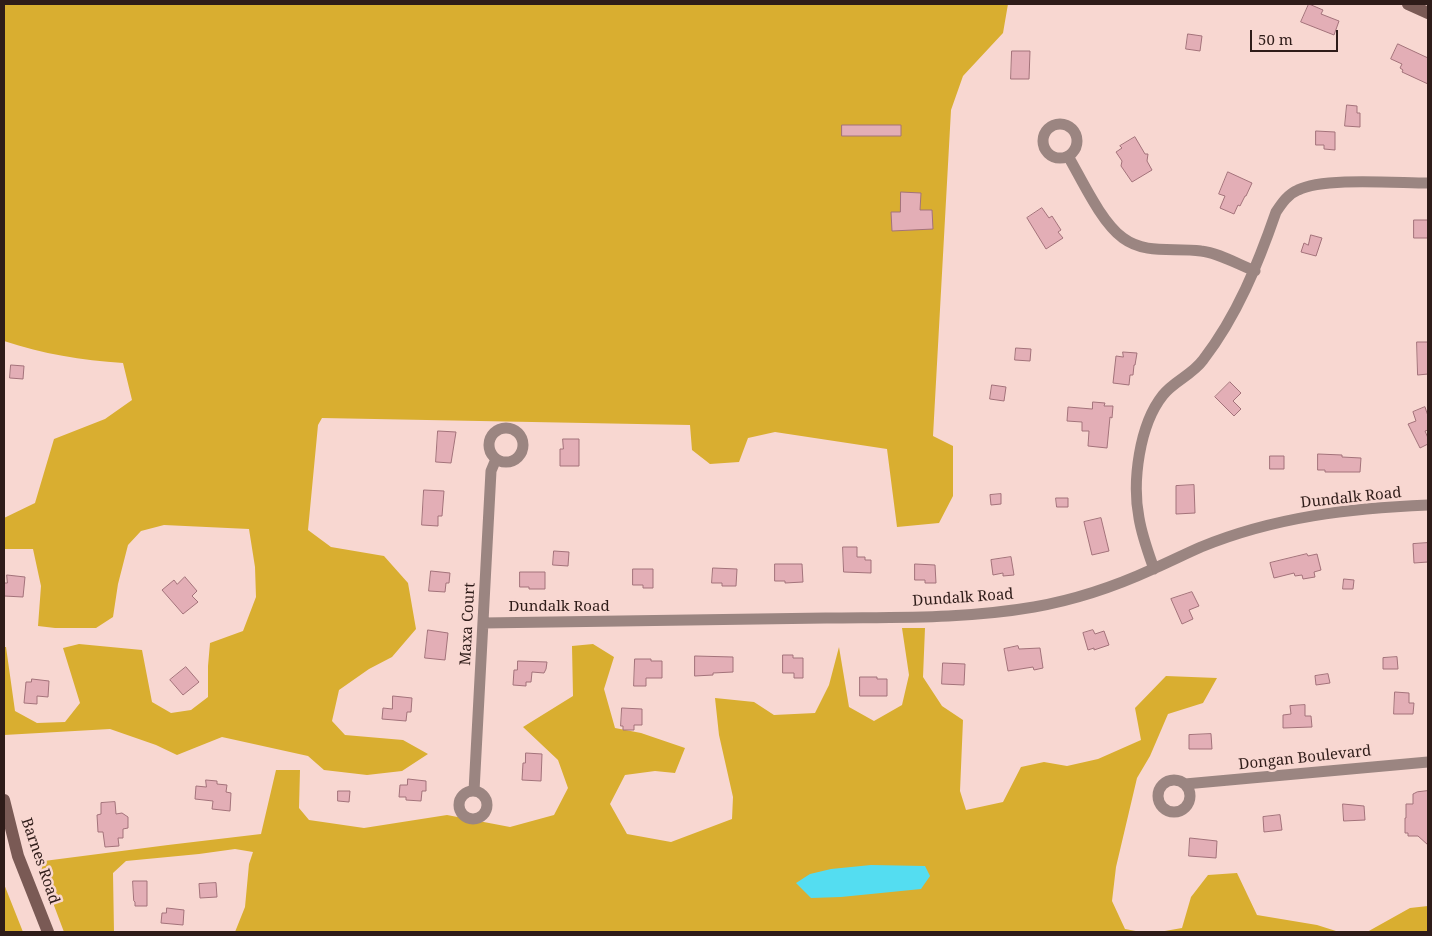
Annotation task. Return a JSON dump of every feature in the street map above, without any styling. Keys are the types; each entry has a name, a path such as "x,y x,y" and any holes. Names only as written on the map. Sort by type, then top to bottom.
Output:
{"street":[{"path":"1408,4 1428,13"},
{"path":"1068,156 1109,224 1124,239 1152,250 1186,249 1208,252 1255,271"},
{"path":"1154,569 1141,529 1136,489 1139,457 1147,427 1159,400 1165,392 1195,369 1234,312 1255,271 1276,212 1296,190 1306,186 1428,183"},
{"name":"Maxa Court","path":"474,791 491,471 496,459"},
{"name":"Dundalk Road","path":"483,623 703,621 969,615 1036,607 1102,589 1154,569 1202,547 1272,524 1347,510 1428,506"},
{"name":"Dongan Boulevard","path":"1185,784 1428,762"},
{"name":"Barnes Road","path":"4,800 18,856 48,932"}],"shaded area":[{"path":"4,4 1008,4 1003,33 963,76 951,110 933,436 953,446 953,496 939,523 897,527 887,449 775,432 748,438 739,462 710,464 692,450 690,425 322,418 318,425 308,530 331,547 384,556 408,583 416,629 392,657 369,669 339,690 332,721 345,735 403,740 428,754 402,771 367,775 324,770 308,756 222,737 177,755 156,745 110,729 4,735 4,647 6,647 15,711 37,723 65,722 80,703 63,648 79,644 142,650 152,702 171,713 191,710 208,697 210,643 243,631 256,597 255,567 249,529 164,525 141,531 128,545 118,584 113,617 96,628 38,626 41,586 33,549 4,549 4,518 35,503 54,439 105,419 132,400 123,363 62,356 4,341"},
{"path":"902,628 925,628 923,677 942,706 963,720 960,791 966,810 1003,802 1021,767 1044,762 1067,766 1098,759 1141,740 1135,708 1166,676 1217,678 1203,703 1168,714 1150,756 1137,778 1116,867 1112,901 1125,929 1141,932 235,932 245,907 249,864 253,852 235,849 126,861 113,873 114,932 64,932 41,871 44,861 261,834 276,770 300,770 299,808 309,820 364,828 447,815 510,827 554,815 568,788 558,760 523,727 573,696 572,646 593,644 614,657 604,689 615,728 641,733 685,748 675,773 655,771 625,775 610,804 627,834 671,842 732,819 733,797 719,735 715,698 754,702 774,715 815,713 829,685 839,647 849,707 874,721 902,705 909,675"},
{"path":"1237,873 1257,915 1317,925 1336,931 1367,932 1159,932 1182,928 1191,897 1208,875"},
{"path":"4,884 23,932 4,932"},
{"path":"1428,906 1428,932 1367,932 1410,908"}],"water":[{"path":"871,865 925,866 930,876 921,889 841,897 811,898 796,883 810,874 831,869"}],"building":[{"path":"1309,4 1323,10 1321,14 1339,21 1334,35 1301,22"},
{"path":"1188,34 1202,36 1200,51 1186,49"},
{"path":"1398,44 1428,58 1428,84 1402,72 1403,70 1400,68 1402,64 1391,59"},
{"path":"1012,51 1030,51 1029,79 1011,79"},
{"path":"1347,105 1357,106 1357,113 1360,113 1360,127 1345,126"},
{"path":"842,125 901,125 901,136 842,136"},
{"path":"1316,131 1335,132 1335,150 1324,149 1324,145 1316,145"},
{"path":"1135,137 1145,154 1148,154 1147,161 1152,170 1132,182 1121,166 1122,161 1116,152 1122,148 1120,146"},
{"path":"1228,172 1252,183 1234,214 1220,208 1225,196 1219,194"},
{"path":"901,192 921,193 920,210 932,210 933,229 892,231 891,212 900,212"},
{"path":"1042,208 1049,218 1052,216 1061,230 1058,232 1063,238 1046,249 1027,218"},
{"path":"1414,220 1428,220 1428,238 1414,238"},
{"path":"1311,235 1322,238 1316,256 1301,252 1304,243 1308,245"},
{"path":"1417,342 1428,342 1428,374 1418,375"},
{"path":"1016,348 1031,349 1030,361 1015,360"},
{"path":"1123,352 1137,353 1129,385 1113,383 1116,356 1123,357"},
{"path":"11,365 24,366 23,379 10,378"},
{"path":"1230,382 1241,393 1233,401 1241,409 1234,416 1215,397"},
{"path":"992,385 1006,387 1004,401 990,399"},
{"path":"1093,402 1105,403 1104,406 1113,406 1107,448 1088,446 1089,431 1082,431 1082,422 1067,421 1068,407 1092,409"},
{"path":"1425,407 1428,416 1428,430 1425,431 1428,444 1420,448 1408,424 1416,421 1413,412"},
{"path":"438,431 456,432 451,463 436,462"},
{"path":"563,439 579,439 579,466 560,466 560,449 563,449"},
{"path":"1318,454 1361,458 1360,472 1325,472 1325,470 1318,470"},
{"path":"1270,456 1284,456 1284,469 1270,469"},
{"path":"1194,485 1195,513 1176,514 1176,486"},
{"path":"424,490 444,491 442,516 438,516 438,526 422,525"},
{"path":"1001,494 1001,504 991,505 990,495"},
{"path":"1056,498 1068,498 1068,507 1057,507"},
{"path":"1101,518 1109,551 1092,555 1084,522"},
{"path":"1428,543 1428,562 1414,563 1413,544"},
{"path":"843,547 857,547 857,557 865,557 865,560 871,560 871,573 844,572"},
{"path":"554,551 569,552 568,566 553,565"},
{"path":"1307,554 1308,556 1317,554 1321,570 1314,572 1315,577 1303,579 1302,575 1295,576 1294,573 1274,578 1270,563"},
{"path":"1011,557 1014,575 1003,576 1003,573 993,575 991,560"},
{"path":"775,564 802,564 803,582 785,583 785,581 775,581"},
{"path":"915,564 935,565 936,583 925,583 925,580 915,580"},
{"path":"713,568 737,569 736,586 722,586 722,583 712,583"},
{"path":"633,569 653,569 653,588 633,585"},
{"path":"431,571 450,573 449,583 446,583 445,592 429,591"},
{"path":"520,572 545,572 545,589 520,587"},
{"path":"7,575 25,577 23,597 4,596 4,583 7,583"},
{"path":"185,577 197,591 192,596 198,602 183,614 162,590 174,580 177,584"},
{"path":"1344,579 1354,580 1353,589 1343,589"},
{"path":"1192,592 1199,606 1189,610 1193,619 1182,624 1171,599"},
{"path":"428,630 448,633 445,660 425,658"},
{"path":"1093,630 1095,634 1104,631 1109,645 1088,650 1083,633"},
{"path":"1018,646 1019,649 1040,648 1043,668 1034,670 1033,667 1008,671 1004,649"},
{"path":"783,655 803,658 803,678 794,678 794,673 783,673"},
{"path":"695,656 733,657 733,672 695,676"},
{"path":"1397,657 1398,669 1383,669 1383,658"},
{"path":"635,659 662,661 662,678 646,678 646,686 634,686"},
{"path":"518,661 547,662 546,669 544,673 532,672 531,682 526,682 526,686 513,685 514,670 517,670"},
{"path":"943,663 965,664 964,685 942,684"},
{"path":"186,667 199,682 183,695 170,680"},
{"path":"1328,674 1330,683 1316,685 1315,676"},
{"path":"860,677 887,679 887,696 860,696"},
{"path":"32,679 49,681 48,697 37,696 37,704 24,703 26,682 31,682"},
{"path":"1395,692 1409,693 1409,703 1414,703 1413,714 1394,714"},
{"path":"393,696 412,698 411,712 407,712 406,721 382,719 383,708 392,709"},
{"path":"1305,705 1305,716 1311,716 1312,727 1283,728 1283,715 1291,714 1290,706"},
{"path":"622,708 642,709 642,725 634,725 634,730 623,730 623,726 621,726"},
{"path":"1211,734 1212,749 1189,749 1189,735"},
{"path":"526,753 542,754 541,781 522,780 523,763 525,763"},
{"path":"408,779 426,781 426,791 422,791 421,801 406,800 406,797 399,797 400,785 407,785"},
{"path":"206,780 217,781 217,784 227,785 226,792 231,793 230,811 212,809 213,801 195,799 196,786 206,787"},
{"path":"338,791 350,791 349,802 338,801"},
{"path":"1428,791 1428,845 1418,836 1408,836 1408,833 1405,833 1405,818 1406,804 1413,804 1413,794"},
{"path":"115,802 116,814 122,813 128,817 128,828 123,829 123,838 118,838 119,846 105,847 103,832 98,832 97,815 101,814 101,803"},
{"path":"1343,804 1364,806 1365,820 1344,821"},
{"path":"1280,815 1282,830 1264,832 1263,817"},
{"path":"1190,838 1217,841 1216,858 1189,856"},
{"path":"133,881 147,881 147,906 135,906"},
{"path":"216,883 217,897 200,898 199,884"},
{"path":"167,908 184,910 183,925 161,923 162,913 166,913"}]}
